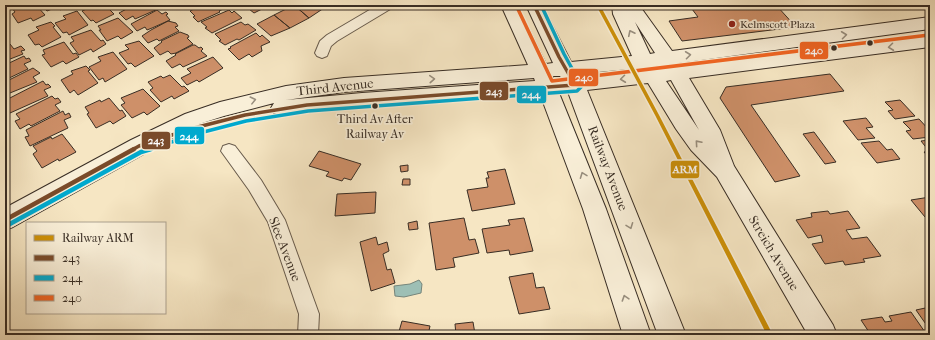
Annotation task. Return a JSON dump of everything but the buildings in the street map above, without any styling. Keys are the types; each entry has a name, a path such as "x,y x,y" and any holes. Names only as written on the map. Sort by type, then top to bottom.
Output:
{"main road":[{"name":"Railway Avenue","path":"509,5 544,79 588,191 637,335"},
{"name":"Railway Avenue","path":"534,5 570,77 593,128 672,335"},
{"name":"Streich Avenue","path":"620,5 622,14 649,68 683,124 694,139 725,171 823,335"},
{"name":"Streich Avenue","path":"630,5 672,65 697,106 718,147 725,171"},
{"path":"672,65 930,23"},
{"path":"672,65 833,54 930,41"},
{"name":"Third Avenue","path":"5,220 139,146 197,127 245,115 286,108 672,65"}],"street":[{"path":"322,53 326,44 332,38 387,5"},
{"name":"Slee Avenue","path":"229,151 255,185 276,220 309,314 308,335"}],"water":[{"path":"419,280 422,284 421,293 404,297 395,296 394,286 410,284"}],"rail line":[{"name":"ARM","path":"598,5 657,115 770,335"}],"transit line":[{"name":"240","path":"516,5 552,81 929,35"},
{"name":"243","path":"5,220 139,146 190,129 245,115 307,105 575,85 559,57 534,5"},
{"name":"244","path":"8,225 141,152 192,135 246,121 308,111 577,91 581,87 580,83 564,54 541,5"}],"place":[{"name":"Kelmscott Plaza","path":"732,24"},
{"name":"Third Av After Railway Av","path":"375,106"}]}
